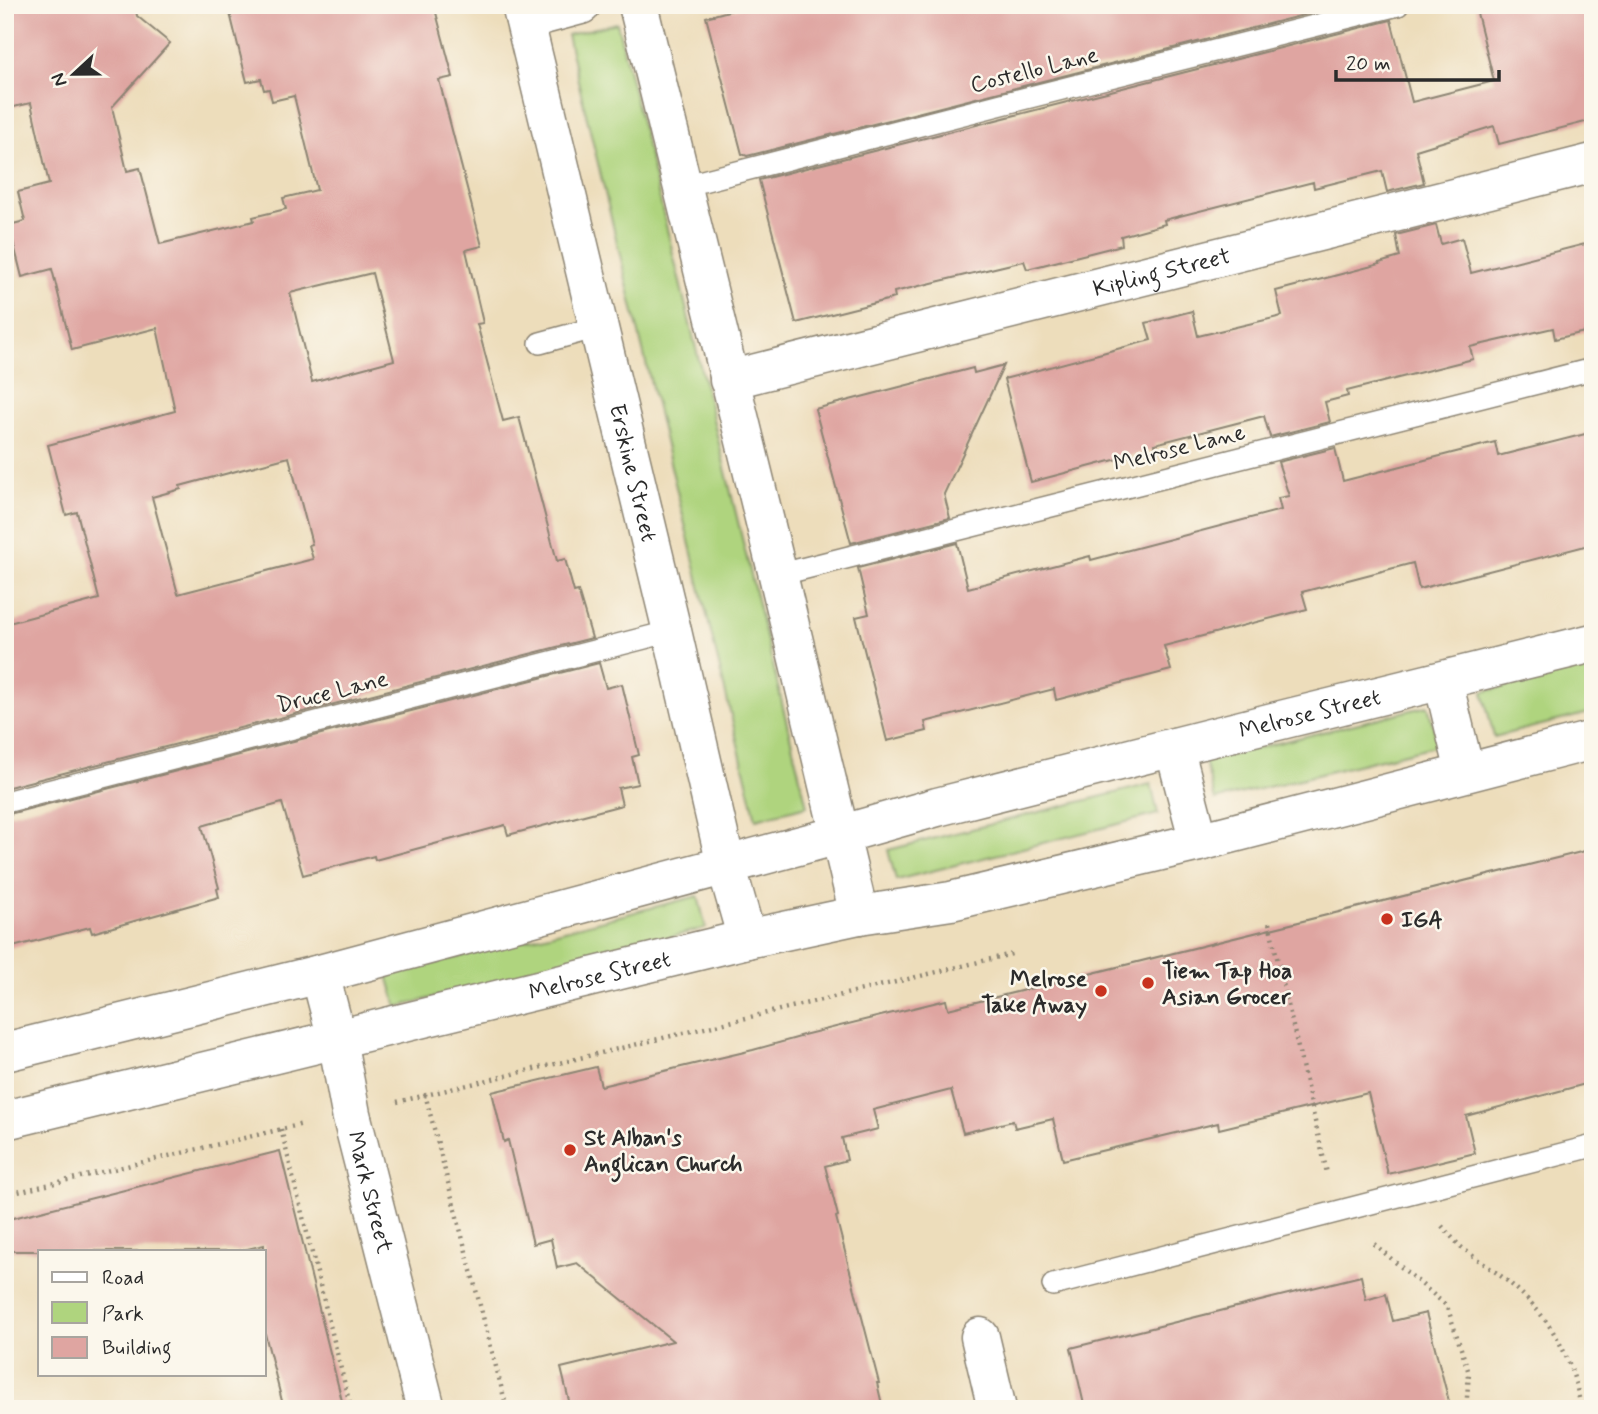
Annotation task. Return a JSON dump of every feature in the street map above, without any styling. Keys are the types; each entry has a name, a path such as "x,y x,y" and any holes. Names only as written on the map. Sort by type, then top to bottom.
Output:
{"street":[{"path":"523,12 581,5"},
{"path":"638,5 859,915"},
{"name":"Erskine Street","path":"523,12 726,865 747,939"},
{"name":"Kipling Street","path":"729,380 1593,163"},
{"name":"Melrose Street","path":"5,1052 320,974 937,807 1593,643"},
{"path":"1443,681 1465,772"},
{"name":"Melrose Street","path":"5,1119 747,939 859,915 951,901 1199,842 1593,740"},
{"path":"1174,747 1199,842"},
{"name":"Mark Street","path":"320,974 337,1039 351,1114 426,1409"},
{"path":"980,1337 997,1409"}],"lane":[{"name":"Costello Lane","path":"683,186 1398,5"},
{"path":"540,343 598,327"},
{"name":"Melrose Lane","path":"778,575 1593,369"},
{"name":"Druce Lane","path":"5,802 671,631"},
{"path":"1053,1285 1593,1146"}],"path":[{"path":"1269,923 1336,1212 1447,1306 1469,1373 1466,1409"},
{"path":"5,1195 1012,954"},
{"path":"425,1094 507,1409"},
{"path":"281,1129 351,1409"},
{"path":"1413,1193 1459,1245 1512,1285 1543,1314 1565,1351 1581,1409"}],"green space":[{"path":"617,23 807,806 756,819 567,35"},
{"path":"1593,665 1593,712 1494,737 1483,692"},
{"path":"1428,706 1438,745 1215,800 1205,761"},
{"path":"1151,784 1158,814 896,880 888,850"},
{"path":"698,896 706,928 397,1007 388,975"}],"building":[{"path":"5,5 135,5 137,16 170,43 112,107 127,171 140,168 160,244 254,221 253,217 286,209 283,198 317,190 294,96 272,101 269,89 264,90 261,79 247,82 228,5 434,5 453,77 439,80 482,246 466,250 483,323 477,324 503,421 519,417 557,561 565,559 574,592 578,591 592,638 5,788 5,624 99,599 77,512 66,515 48,445 175,411 157,328 72,350 52,269 22,277 9,225 25,221 18,192 49,184 31,103 5,109","holes":["372,273 394,360 312,382 290,293","289,457 312,544 309,545 313,559 178,594 152,497 181,489 180,486"]},
{"path":"751,5 1343,5 747,156 742,154 706,17"},
{"path":"1475,5 1593,5 1593,120 1499,144 1494,126 1416,150 1424,183 1387,192 1382,171 1314,188 1313,182 1164,220 1165,224 1121,236 1122,245 1027,269 1024,261 894,292 895,298 796,323 759,180 1391,20 1412,102 1494,81"},
{"path":"1436,225 1441,244 1462,238 1471,273 1593,242 1593,330 1555,339 1553,328 1470,347 1473,359 1347,391 1348,396 1325,402 1330,422 1270,437 1264,416 1155,444 1156,449 1031,482 1004,379 1151,340 1146,323 1192,311 1198,336 1282,316 1276,291 1400,257 1396,235"},
{"path":"1004,365 944,494 950,518 851,543 815,409 973,368 974,373"},
{"path":"1593,432 1593,544 1419,589 1413,563 1302,592 1307,609 1164,646 1171,670 1056,700 1054,689 925,722 927,731 887,741 856,617 869,614 858,568 957,543 968,588 1090,556 1091,560 1281,510 1278,498 1289,496 1278,462 1335,448 1343,481 1495,442 1498,456"},
{"path":"599,663 606,688 622,684 639,755 632,757 638,784 618,788 622,805 508,835 505,825 375,860 374,856 303,875 282,803 202,826 219,897 92,933 90,927 5,949 5,815"},
{"path":"1593,849 1593,1082 1466,1116 1475,1153 1388,1174 1368,1093 1219,1129 1218,1123 1063,1160 1053,1119 1015,1128 1013,1121 963,1133 951,1090 873,1110 878,1129 842,1138 847,1160 825,1166 879,1383 883,1409 571,1409 561,1368 673,1341 577,1263 557,1268 551,1239 533,1244 508,1140 504,1142 492,1092 596,1067 601,1086 946,1000 948,1009"},
{"path":"280,1151 344,1409 284,1409 266,1338 264,1245 243,1250 5,1251 5,1220"},
{"path":"1361,1276 1366,1300 1386,1294 1393,1321 1426,1313 1451,1409 1085,1409 1071,1348"}],"place":[{"name":"IGA","path":"1387,919"},
{"name":"Tiem Tap Hoa Asian Grocer","path":"1148,983"},
{"name":"Melrose Take Away","path":"1101,991"},
{"name":"St Alban's Anglican Church","path":"570,1150"}]}
